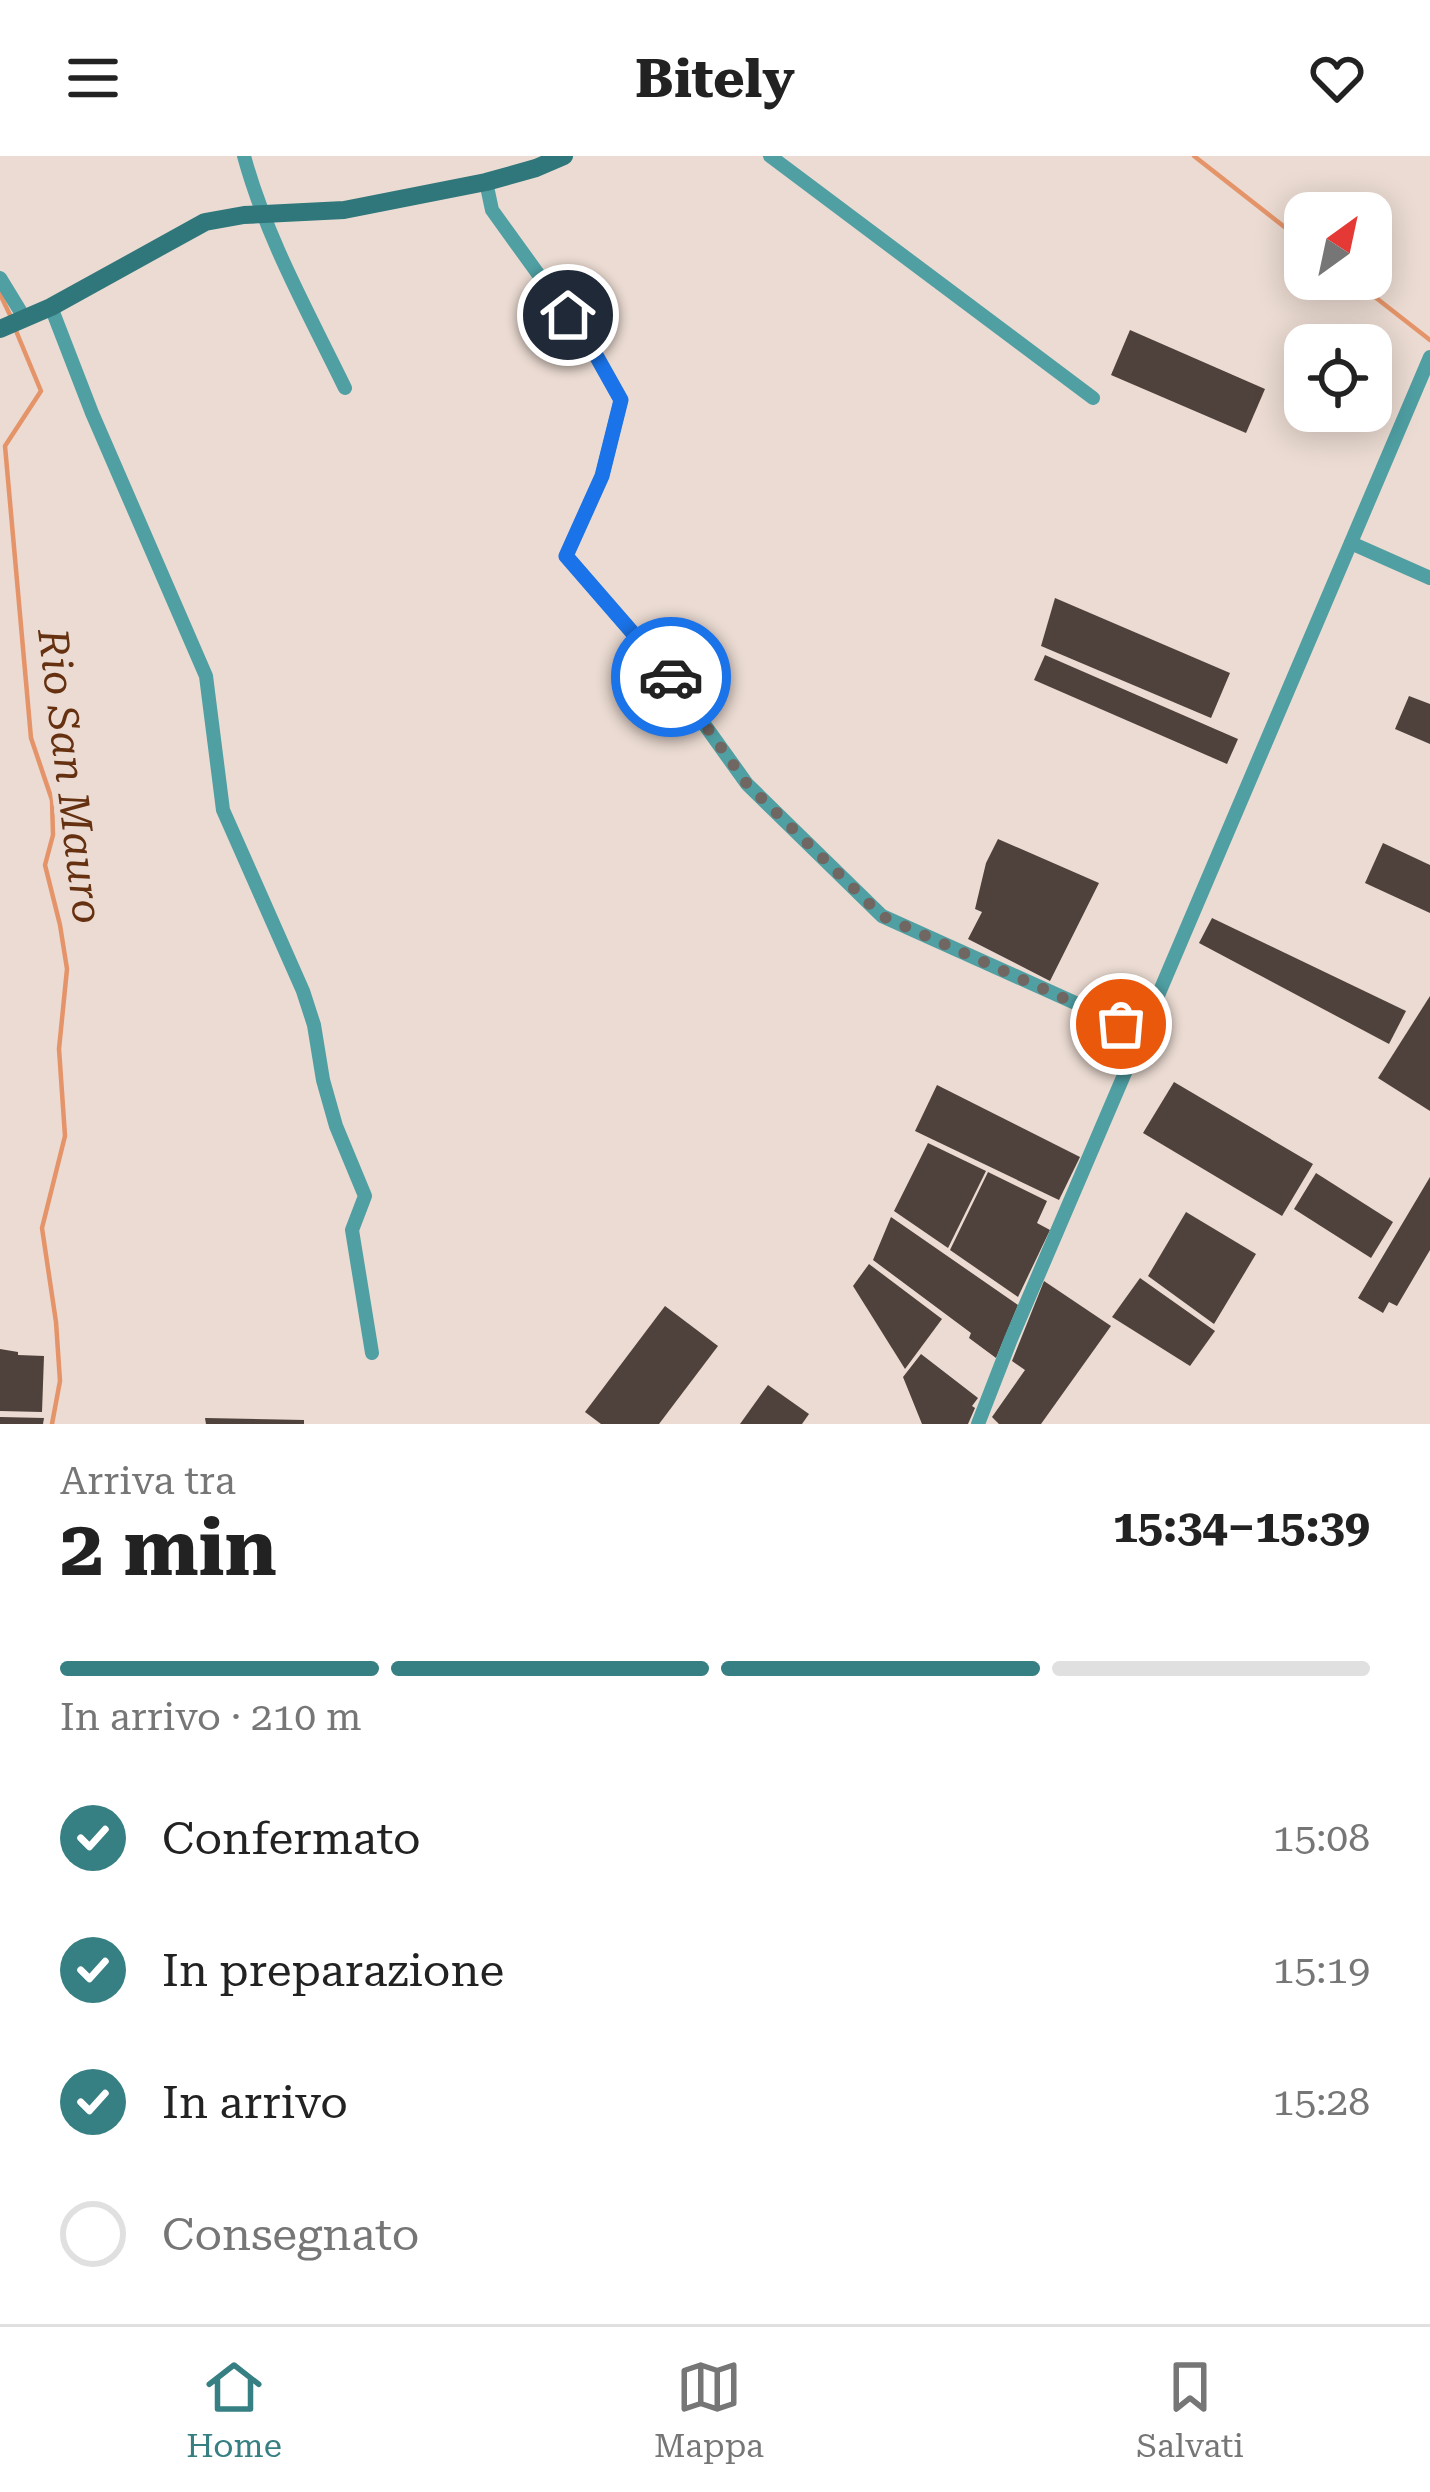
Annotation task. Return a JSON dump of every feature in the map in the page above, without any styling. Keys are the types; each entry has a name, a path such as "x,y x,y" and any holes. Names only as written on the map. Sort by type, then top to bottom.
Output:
{"main road":[{"path":"12,325 206,222 344,210 486,182 564,156"}],"street":[{"path":"244,156 272,237 345,388"},
{"path":"770,156 1093,398"},
{"path":"486,182 492,209 593,350 621,400 602,476 566,556 669,675 747,784 882,916 1142,1033"},
{"path":"0,278 12,325"},
{"path":"51,307 206,676 224,810 314,1025 335,1126 365,1196 352,1230 372,1353"},
{"path":"979,1424 1011,1339 1430,357"},
{"path":"1351,543 1430,578"}],"building":[{"path":"1130,330 1265,389 1246,433 1111,375"},
{"path":"1055,598 1230,673 1211,718 1041,646"},
{"path":"1045,655 1238,739 1227,764 1034,680"},
{"path":"1409,696 1430,704 1430,744 1395,729"},
{"path":"998,839 1099,883 1050,981 968,939 982,912 975,909 986,863"},
{"path":"1383,843 1430,865 1430,913 1365,883"},
{"path":"1212,918 1406,1011 1389,1044 1199,943"},
{"path":"1430,996 1430,1111 1378,1078"},
{"path":"1174,1082 1313,1164 1282,1216 1143,1133"},
{"path":"937,1085 1080,1157 1059,1200 915,1131"},
{"path":"928,1143 986,1171 948,1248 894,1211"},
{"path":"988,1172 1047,1201 1037,1223 1050,1230 1018,1297 950,1250"},
{"path":"1316,1173 1393,1222 1371,1258 1294,1209"},
{"path":"1430,1177 1430,1250 1397,1306 1389,1302 1383,1313 1358,1298"},
{"path":"1186,1212 1256,1254 1214,1324 1148,1276"},
{"path":"891,1217 1018,1305 996,1358 969,1338 971,1333 873,1260"},
{"path":"869,1264 942,1319 905,1369 853,1286"},
{"path":"1140,1278 1215,1331 1190,1366 1112,1317"},
{"path":"1044,1281 1111,1326 1041,1424 999,1424 992,1417 1025,1370 1012,1361"},
{"path":"665,1306 718,1346 659,1424 601,1424 585,1412"},
{"path":"0,1349 44,1356 42,1412 0,1411"},
{"path":"921,1354 978,1398 968,1424 922,1424 903,1377"},
{"path":"768,1385 809,1414 802,1424 740,1424"},
{"path":"0,1417 44,1418 43,1424 0,1424"},
{"path":"205,1418 304,1420 304,1424 206,1424"}],"waterway":[{"path":"1194,156 1284,227"},
{"name":"Rio San Mauro","path":"0,294 10,315"},
{"path":"1379,300 1430,340"},
{"name":"Rio San Mauro","path":"14,326 41,391 5,446 31,738 52,800 53,835 45,865 67,969 59,1049 65,1136 42,1228 60,1381 52,1424"}],"way so far":[{"path":"671,677 747,784 882,916 1121,1024"}],"route":[{"path":"568,315 621,400 602,476 566,556 671,677"}]}
